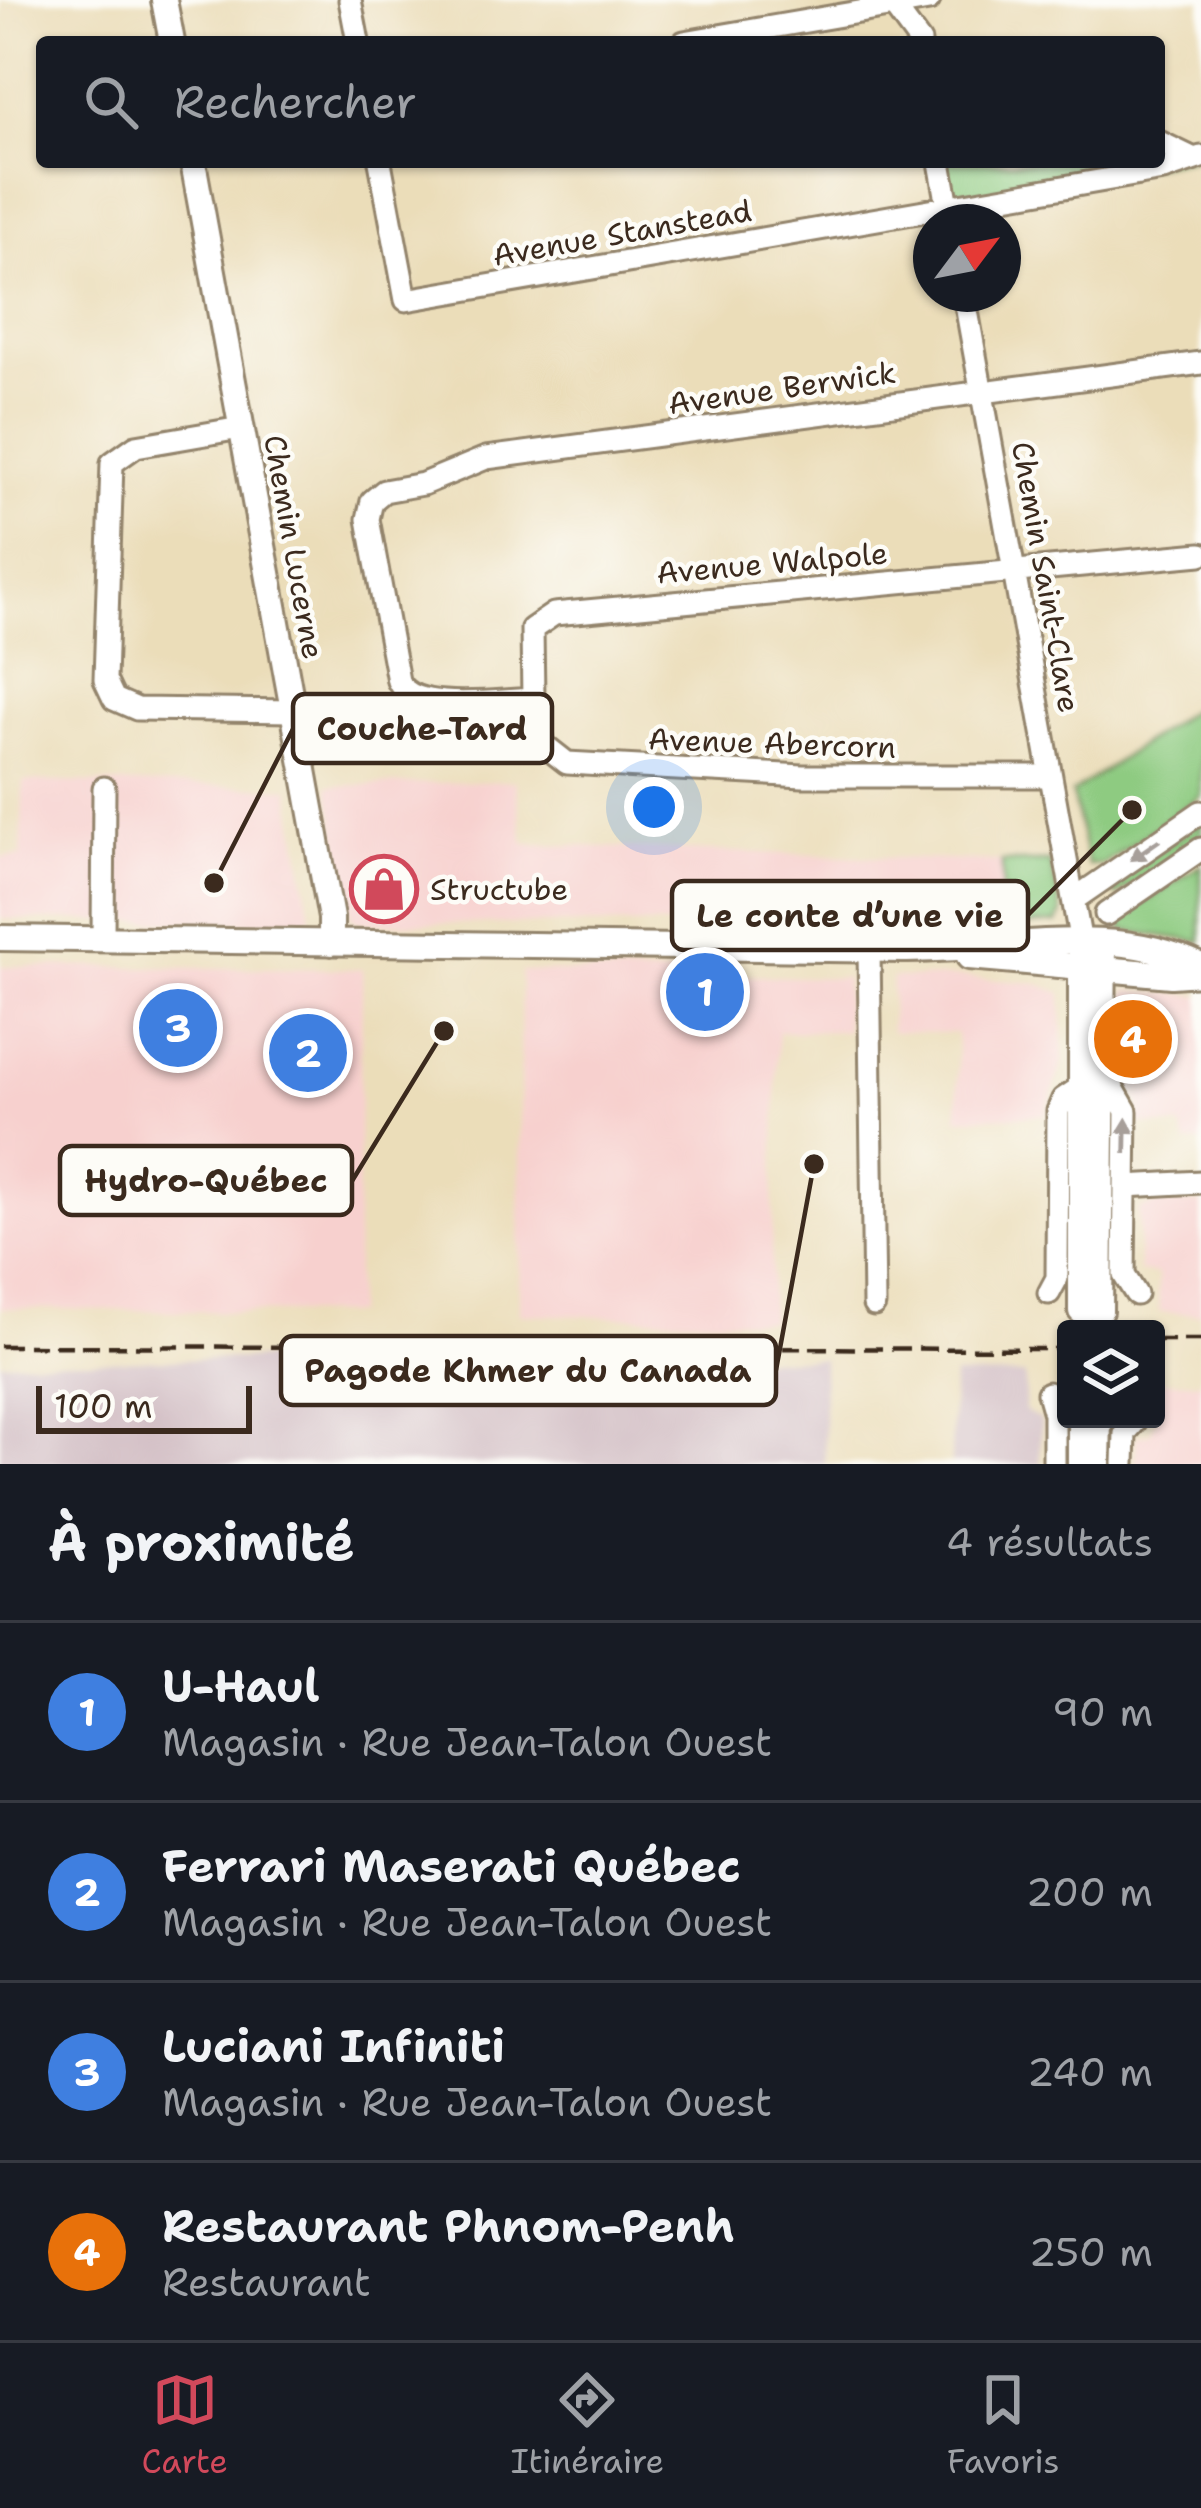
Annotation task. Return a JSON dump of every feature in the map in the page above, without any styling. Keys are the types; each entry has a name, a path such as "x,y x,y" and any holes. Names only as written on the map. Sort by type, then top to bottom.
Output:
{"main road":[{"path":"164,0 171,36"},
{"name":"Chemin Lucerne","path":"195,168 331,943"},
{"path":"0,938 920,950 1093,943 1174,952 1201,969"},
{"path":"1092,970 1102,1069 1091,1311 1081,1087 1093,943"},
{"path":"920,950 1092,970 1201,969"},
{"path":"1080,1428 1080,1464"},
{"path":"1098,1464 1099,1428"}],"street":[{"path":"350,0 357,36"},
{"path":"716,36 929,0"},
{"path":"891,3 916,36"},
{"path":"1165,145 1196,158"},
{"name":"Avenue Stanstead","path":"1001,204 1163,170 1196,158"},
{"name":"Avenue Stanstead","path":"381,168 406,300 913,221"},
{"path":"941,168 947,204"},
{"name":"Chemin Saint-Clare","path":"967,312 1071,871 1083,893 1106,914"},
{"name":"Avenue Berwick","path":"533,699 425,701 407,695 398,681 368,519 377,495 423,484 486,458 1201,363"},
{"path":"242,428 130,448 112,463 104,680 114,699 137,709 293,711"},
{"name":"Avenue Walpole","path":"533,699 530,640 544,616 1201,554"},
{"name":"Avenue Abercorn","path":"533,699 548,752 567,763 825,777 1052,776"},
{"path":"104,788 104,940"},
{"path":"1093,943 1083,893 1201,812"},
{"path":"1093,943 1106,914 1201,849"},
{"path":"868,949 874,1305"},
{"path":"1102,1069 1126,1111 1124,1278 1136,1294"},
{"path":"1049,1293 1057,1278 1058,1111 1063,1099 1081,1087"},
{"path":"1125,1186 1201,1182"},
{"path":"1048,1393 1054,1414 1054,1464"},
{"path":"1124,1464 1125,1433 1130,1428"}],"shaded area":[{"path":"23,781 289,788 311,916 300,924 0,919 0,857 21,856"},
{"path":"515,781 524,844 1002,862 1003,927 365,923 352,919 328,786"},
{"path":"0,966 363,969 355,1314 0,1308"},
{"path":"521,971 846,978 846,1031 778,1032 770,1321 519,1314"},
{"path":"892,978 1035,983 1062,993 1063,1062 1045,1115 958,1118 957,1033 891,1032"},
{"path":"1128,990 1201,996 1201,1143 1186,1143 1181,1127 1139,1124 1140,1104 1120,1067 1119,1002"},
{"path":"1159,1203 1201,1203 1201,1314 1159,1312 1158,1274 1139,1272 1139,1209"},
{"path":"823,1359 825,1464 0,1464 0,1362"},
{"path":"1025,1375 1025,1411 1041,1420 1040,1464 951,1464 953,1376"},
{"path":"1165,1381 1201,1382 1201,1464 1136,1464 1136,1436 1150,1434 1152,1428 1165,1428"}],"green space":[{"path":"1165,145 1192,158 1165,163"},
{"path":"943,168 1142,168 948,204"},
{"path":"1201,703 1201,796 1102,865 1088,865 1072,793"},
{"path":"1201,822 1201,839 1116,896 1109,886"},
{"path":"1002,862 1050,862 1062,913 1057,923 1003,927"},
{"path":"1201,865 1201,942 1122,930 1122,917"}],"railway":[{"path":"1165,1340 1201,1340"},
{"path":"0,1346 1057,1349"}],"place":[{"name":"Le conte d’une vie","path":"1132,810"},
{"name":"Couche-Tard","path":"214,883"},
{"name":"Structube","path":"384,889"},
{"name":"U-Haul","path":"705,992"},
{"name":"Luciani Infiniti","path":"178,1028"},
{"name":"Hydro-Québec","path":"444,1031"},
{"name":"Restaurant Phnom-Penh","path":"1133,1039"},
{"name":"Ferrari Maserati Québec","path":"308,1053"},
{"name":"Pagode Khmer du Canada","path":"814,1164"}]}
